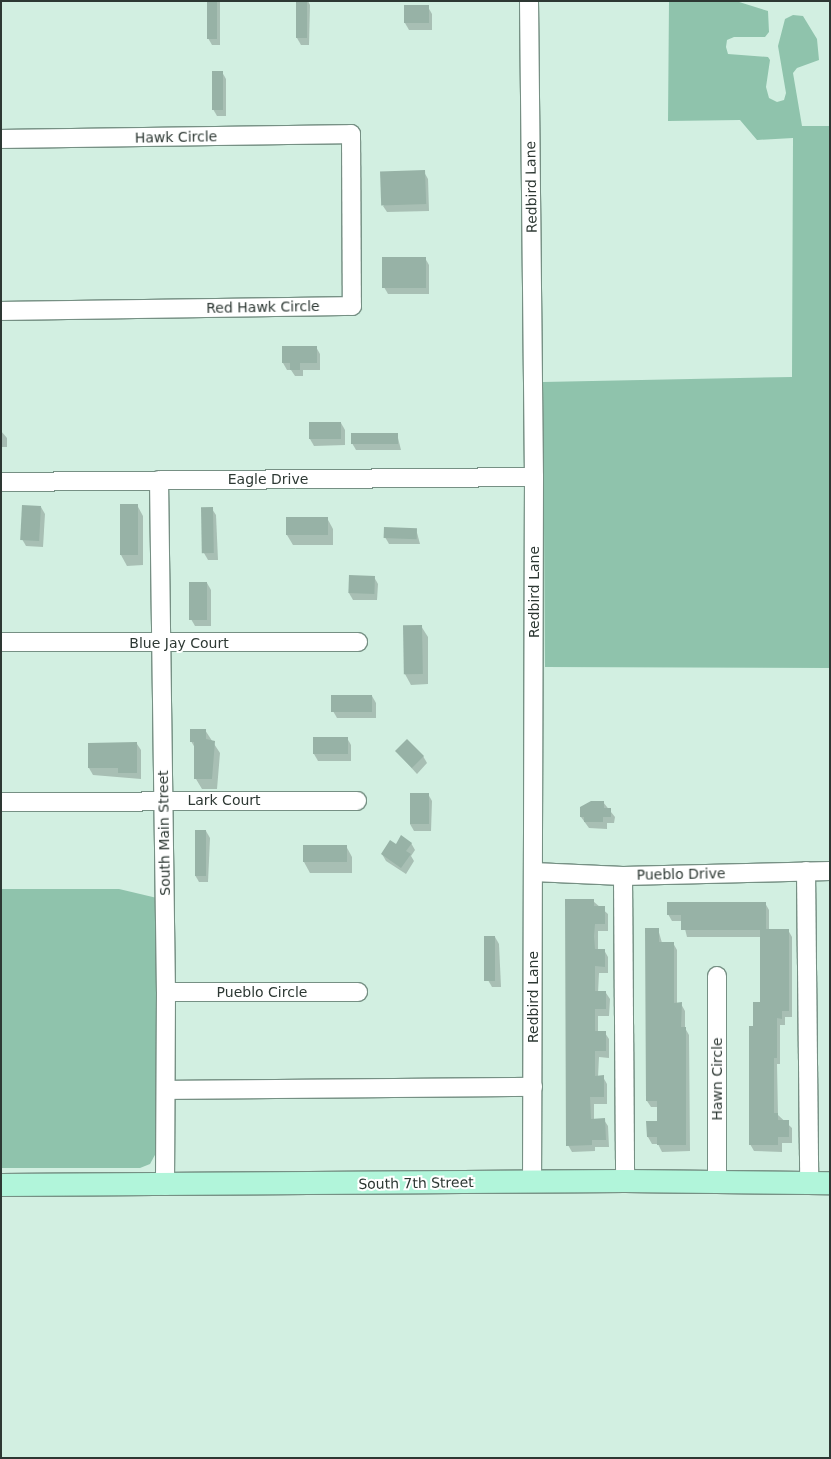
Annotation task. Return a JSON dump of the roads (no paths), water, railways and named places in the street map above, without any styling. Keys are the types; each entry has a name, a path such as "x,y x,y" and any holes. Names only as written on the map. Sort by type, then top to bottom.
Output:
{"main road":[{"name":"South 7th Street","path":"1,1185 165,1186 625,1180 819,1183"}],"street":[{"name":"Redbird Lane","path":"530,1 534,478 532,1182"},
{"name":"Hawk Circle","path":"1,139 351,134"},
{"name":"Red Hawk Circle","path":"1,311 352,306 351,134"},
{"name":"Eagle Drive","path":"1,482 534,478"},
{"name":"South Main Street","path":"160,480 166,992 165,1186"},
{"name":"Blue Jay Court","path":"1,642 161,644 358,642"},
{"name":"Lark Court","path":"1,802 164,800 357,801"},
{"path":"806,871 819,1183"},
{"name":"Pueblo Drive","path":"533,872 623,876 830,871"},
{"path":"623,876 625,1180"},
{"name":"Hawn Circle","path":"717,1182 718,976"},
{"name":"Pueblo Circle","path":"166,992 358,992"},
{"path":"166,1090 532,1086"}]}
